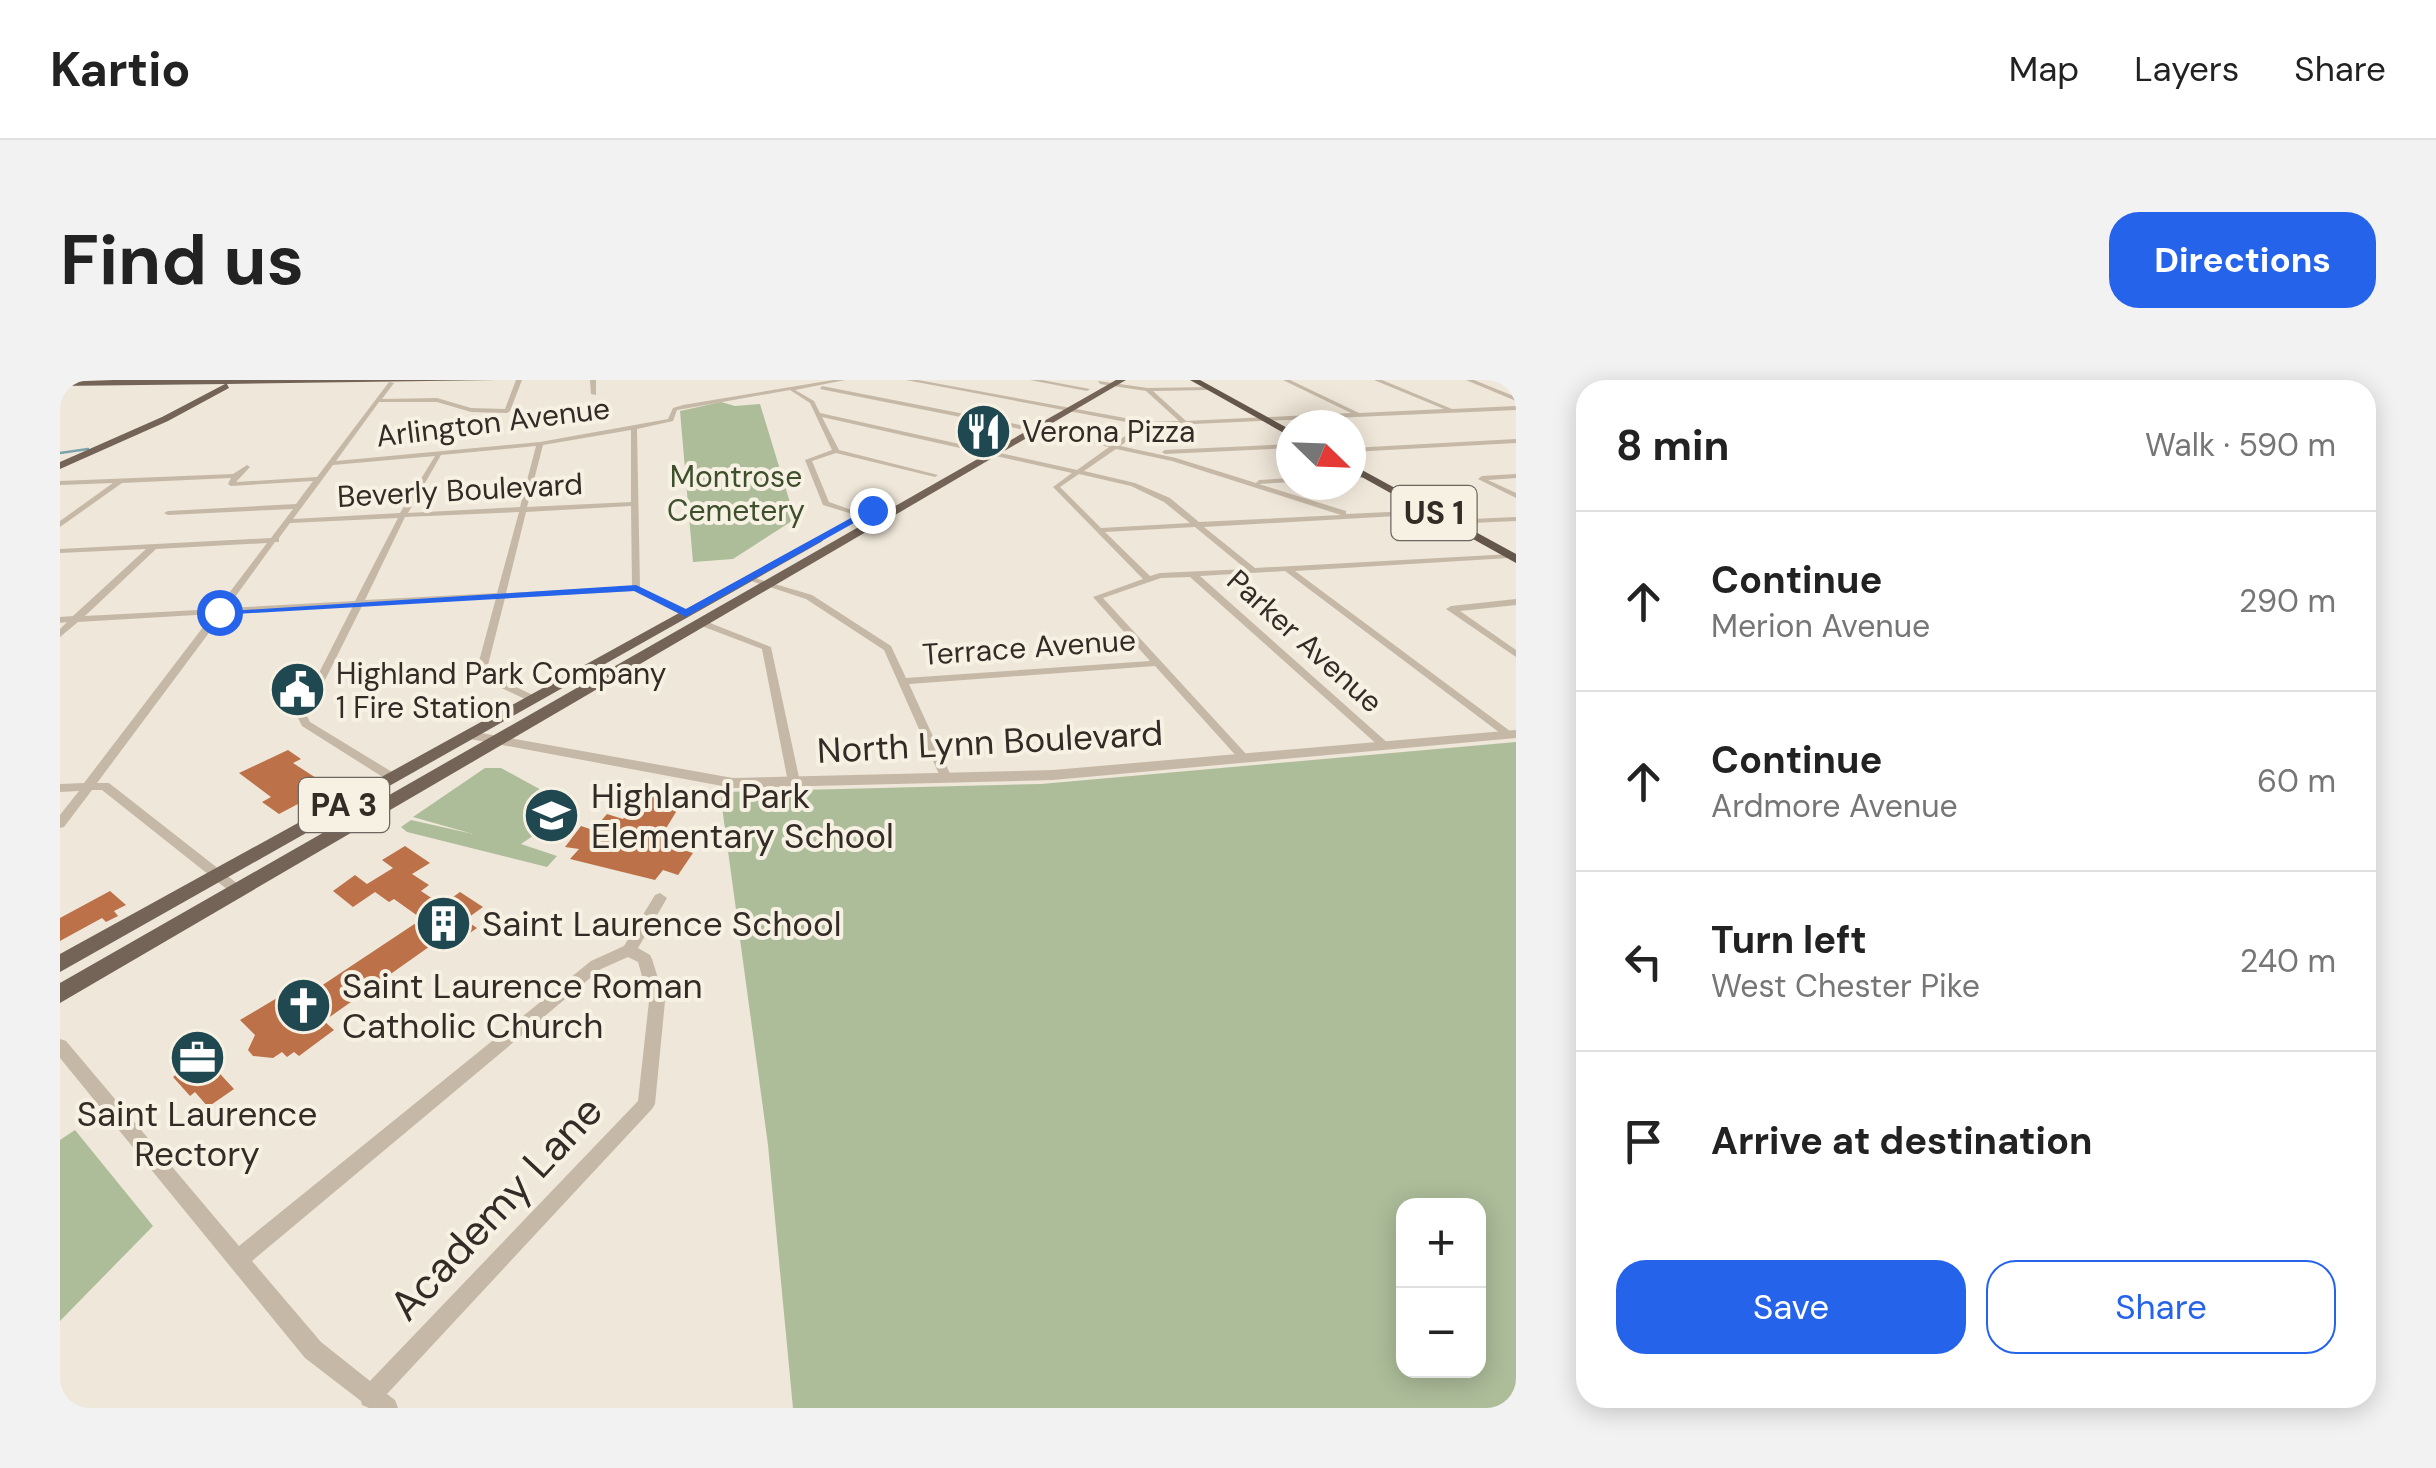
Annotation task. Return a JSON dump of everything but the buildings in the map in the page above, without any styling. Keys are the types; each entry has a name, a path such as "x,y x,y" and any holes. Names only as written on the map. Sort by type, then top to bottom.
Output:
{"highway":[{"path":"1194,380 1276,426"},
{"name":"US 1","path":"1367,476 1513,557"}],"main road":[{"path":"60,384 390,384 492,380"},
{"name":"PA 3","path":"60,964 1102,381"},
{"path":"60,466 165,420 234,382"},
{"name":"PA 3","path":"60,994 1118,382"}],"street":[{"path":"380,401 438,400 471,410 508,411 519,380"},
{"path":"593,380 594,394"},
{"name":"Arlington Avenue","path":"333,463 540,444 671,420 675,410 684,407 842,380"},
{"path":"909,380 1147,424 1276,419"},
{"path":"1033,380 1087,389"},
{"path":"1286,380 1349,410"},
{"path":"1377,380 1457,413"},
{"path":"1469,380 1516,399"},
{"path":"1102,381 1148,390 1208,388"},
{"path":"60,824 390,384"},
{"path":"812,386 1020,427"},
{"path":"791,389 812,402 836,451"},
{"path":"1148,390 1185,423"},
{"path":"1366,416 1516,408"},
{"path":"817,414 1080,471 1145,489 1167,500 1254,571"},
{"path":"1147,424 1056,487 1149,580"},
{"path":"634,428 636,588"},
{"path":"1036,430 1144,451 1354,517"},
{"path":"1366,449 1516,441"},
{"path":"533,700 485,672 540,444"},
{"path":"1144,451 1276,447"},
{"path":"862,516 826,503 808,462 815,456 836,451 934,475"},
{"path":"394,778 306,724 302,716 403,515 438,456"},
{"path":"247,467 231,484 321,480"},
{"path":"60,483 235,476"},
{"path":"1516,476 1481,479 1516,496"},
{"path":"60,525 120,481"},
{"path":"1248,482 1276,481"},
{"name":"Beverly Boulevard","path":"289,521 634,504"},
{"path":"168,513 300,506"},
{"path":"60,512 78,511"},
{"path":"1099,530 1432,512"},
{"path":"1449,522 1516,518"},
{"path":"60,550 276,540"},
{"path":"60,634 153,546"},
{"path":"1243,757 1097,597 1149,580 1192,574 1513,557"},
{"path":"1287,569 1512,734"},
{"name":"Parker Avenue","path":"1192,574 1384,745"},
{"path":"750,578 810,597 888,648 946,778"},
{"path":"60,620 636,588 686,614"},
{"path":"1513,650 1451,609 1516,602"},
{"path":"702,622 766,648 794,782"},
{"name":"Terrace Avenue","path":"904,681 1157,663"},
{"name":"North Lynn Boulevard","path":"470,735 705,781 794,782 1054,775 1512,734"},
{"path":"60,788 106,786 238,891"},
{"path":"237,1261 596,964 630,950 660,898"},
{"name":"Academy Lane","path":"379,1402 646,1104 657,1001 645,959 630,950"},
{"path":"60,1046 312,1350 379,1402"}],"green space":[{"name":"Montrose Cemetery","path":"721,402 735,406 760,404 795,519 733,559 693,562 680,411"},
{"path":"1516,742 1516,1408 793,1408 768,1145 720,792 1041,784"},
{"path":"485,768 501,768 574,808 521,844 557,856 547,867 407,832 401,827 411,820 473,834 413,817"},
{"path":"75,1130 153,1226 60,1321 60,1140"}],"waterway":[{"path":"60,453 88,449"}],"place":[{"name":"Verona Pizza","path":"983,431"},
{"name":"Highland Park Company 1 Fire Station","path":"297,690"},
{"name":"Highland Park Elementary School","path":"552,816"},
{"name":"Saint Laurence School","path":"443,924"},
{"name":"Saint Laurence Roman Catholic Church","path":"303,1006"},
{"name":"Saint Laurence Rectory","path":"197,1058"}],"route":[{"path":"219,612 636,588 686,614 872,510"}]}
